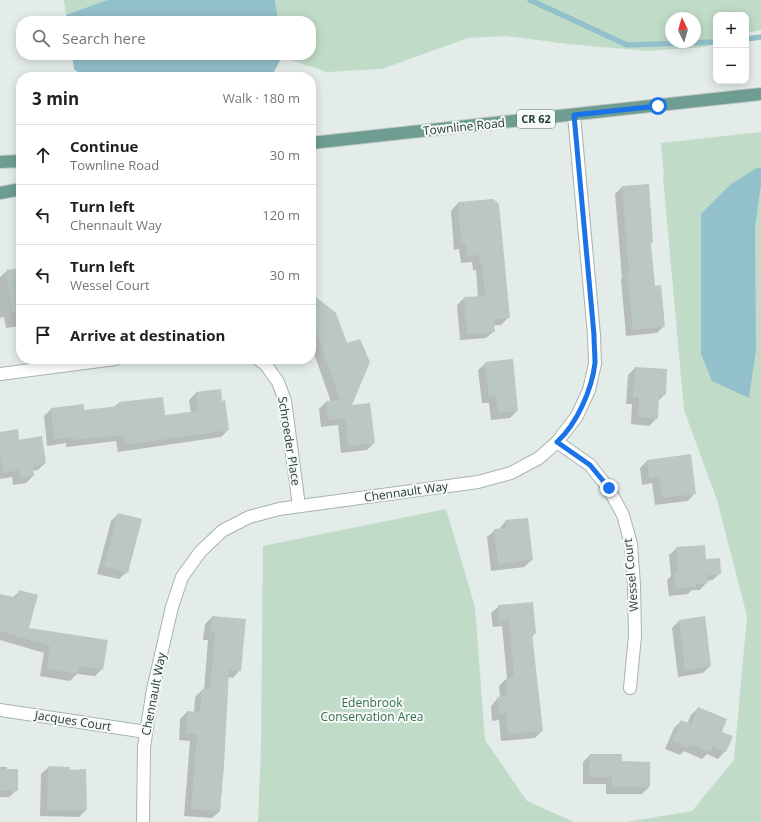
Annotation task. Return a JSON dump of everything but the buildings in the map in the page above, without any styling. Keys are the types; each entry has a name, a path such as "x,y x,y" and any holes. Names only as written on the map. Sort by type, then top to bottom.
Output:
{"main road":[{"name":"Townline Road","path":"316,142 761,94"},
{"path":"0,162 16,160"},
{"path":"0,192 16,190"}],"street":[{"name":"Chennault Way","path":"143,822 144,747 146,732 153,689 172,607 182,577 200,552 222,531 249,517 279,509 478,482 511,473 538,458 557,442 577,416 588,390 595,364 574,115"},
{"path":"0,374 77,364"},
{"name":"Schroeder Place","path":"265,364 278,382 285,401 299,506"},
{"name":"Wessel Court","path":"557,442 590,465 609,488 623,515 630,544 634,585 635,636 630,688"},
{"name":"Jacques Court","path":"0,710 146,732"}],"green space":[{"path":"64,0 107,0 66,15"},
{"path":"275,0 761,0 761,30 749,32 749,12 713,12 713,44 705,47 701,47 701,12 665,12 665,48 690,48 647,51 568,44 506,36 468,38 382,69 327,72 291,60 316,60 316,16 277,16"},
{"path":"761,132 761,822 626,822 692,811 734,760 747,616 717,500 684,410 661,143"},
{"name":"Edenbrook Conservation Area","path":"446,509 475,607 485,740 527,801 574,822 258,822 261,746 263,546"}],"water":[{"path":"107,0 275,0 277,16 66,16"},
{"path":"73,60 280,60 274,72 77,72 74,69"},
{"path":"757,168 761,168 761,184 755,228 756,350 749,398 712,381 701,354 701,214 731,184"}],"waterway":[{"path":"530,0 627,45 713,42"},
{"path":"749,39 761,37"}],"route":[{"path":"609,488 590,465 557,442 577,416 588,390 595,364 594,335 574,115 658,106"}]}
